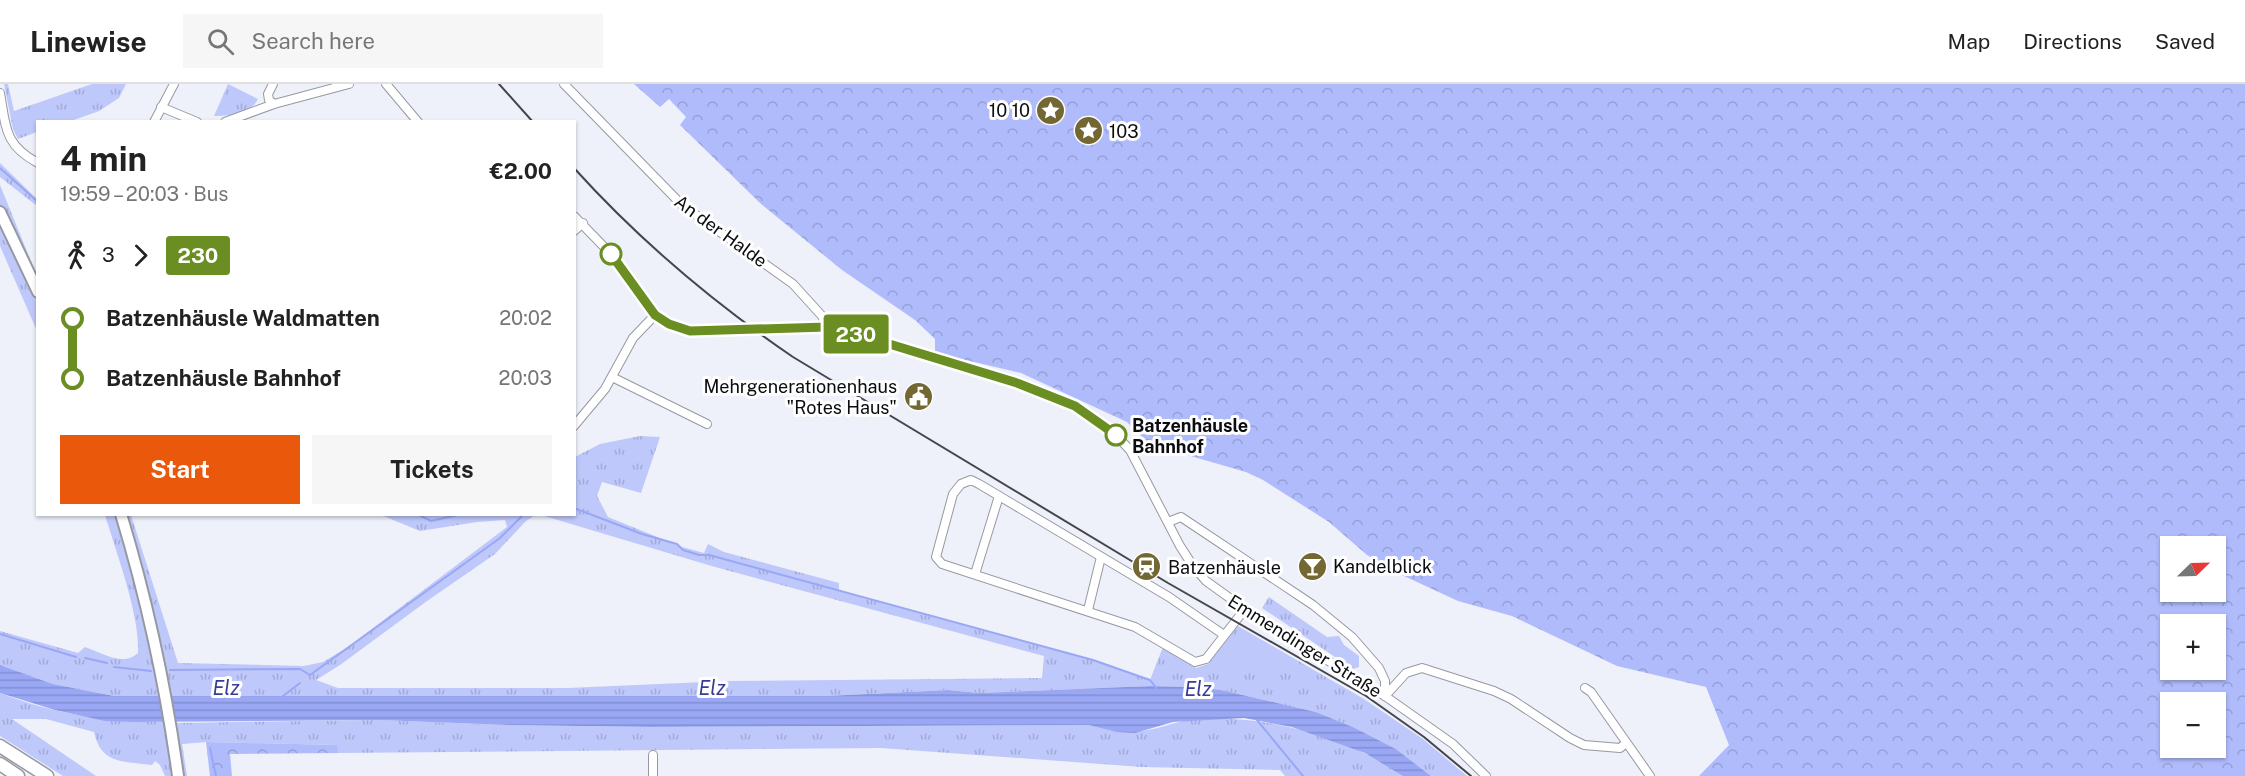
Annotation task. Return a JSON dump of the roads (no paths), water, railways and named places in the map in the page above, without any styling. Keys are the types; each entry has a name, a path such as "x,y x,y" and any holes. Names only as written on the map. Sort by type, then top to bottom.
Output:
{"highway":[{"path":"0,746 47,776"},
{"path":"0,764 18,776"}],"main road":[{"path":"0,212 36,288"},
{"path":"122,516 144,596 163,685 178,776"}],"street":[{"path":"155,120 174,84"},
{"path":"273,84 268,94 269,100 274,104"},
{"path":"230,120 274,104 349,84"},
{"path":"386,84 416,120"},
{"name":"An der Halde","path":"564,84 682,205 793,284 822,316 827,327"},
{"path":"0,93 4,118 12,143 18,151 36,163"},
{"path":"161,107 192,120"},
{"path":"576,218 611,254 655,315 633,338 597,400 576,424"},
{"path":"576,229 583,223"},
{"name":"Emmendinger Straße","path":"655,315 669,324 690,331 827,327 840,329 1017,383 1075,406 1113,432 1130,450 1180,546 1200,575 1245,609 1385,696 1453,744 1486,776"},
{"path":"612,377 707,424"},
{"path":"1224,635 1169,597 971,480 961,484 953,494 936,557 942,564 1136,627 1195,662 1206,660 1245,609"},
{"path":"975,574 999,496"},
{"path":"1168,522 1181,517 1313,605 1352,637 1379,668 1385,681 1385,696"},
{"path":"1088,610 1101,557"},
{"path":"1385,696 1406,673 1422,668 1494,691 1511,699 1584,745 1620,748 1625,744"},
{"path":"1585,688 1650,776"},
{"path":"653,755 653,776"}],"water":[{"name":"Elz","path":"0,665 53,684 114,696 827,696 948,690 979,693 1150,686 1198,687 1221,690 1316,712 1353,727 1396,749 1431,776 1403,776 1365,753 1292,727 1244,718 1173,722 1135,733 1117,732 1089,725 648,727 379,720 105,721 55,710 0,693"}],"waterway":[{"path":"0,168 36,200"},
{"path":"576,509 642,534 677,544 683,550 699,555 709,555 1093,660 1150,680 1158,690"},
{"path":"421,516 431,521 453,516"},
{"name":"Elz","path":"170,670 300,669 310,675 500,538 522,516"},
{"path":"0,634 76,657"},
{"path":"85,658 107,663"},
{"path":"114,667 151,671"},
{"path":"283,696 300,683"},
{"path":"1257,720 1303,776"},
{"path":"210,748 216,776"}],"railway":[{"path":"499,84 531,120"},
{"path":"576,170 599,195 678,269 735,315 793,357 1168,583 1366,696 1424,737 1471,776"}],"place":[{"name":"10 10","path":"1051,110"},
{"name":"103","path":"1088,131"},
{"name":"Mehrgenerationenhaus \"Rotes Haus\"","path":"918,396"},
{"name":"Batzenhäusle Bahnhof","path":"1116,435"},
{"name":"Kandelblick","path":"1312,566"},
{"name":"Batzenhäusle","path":"1147,567"}]}
